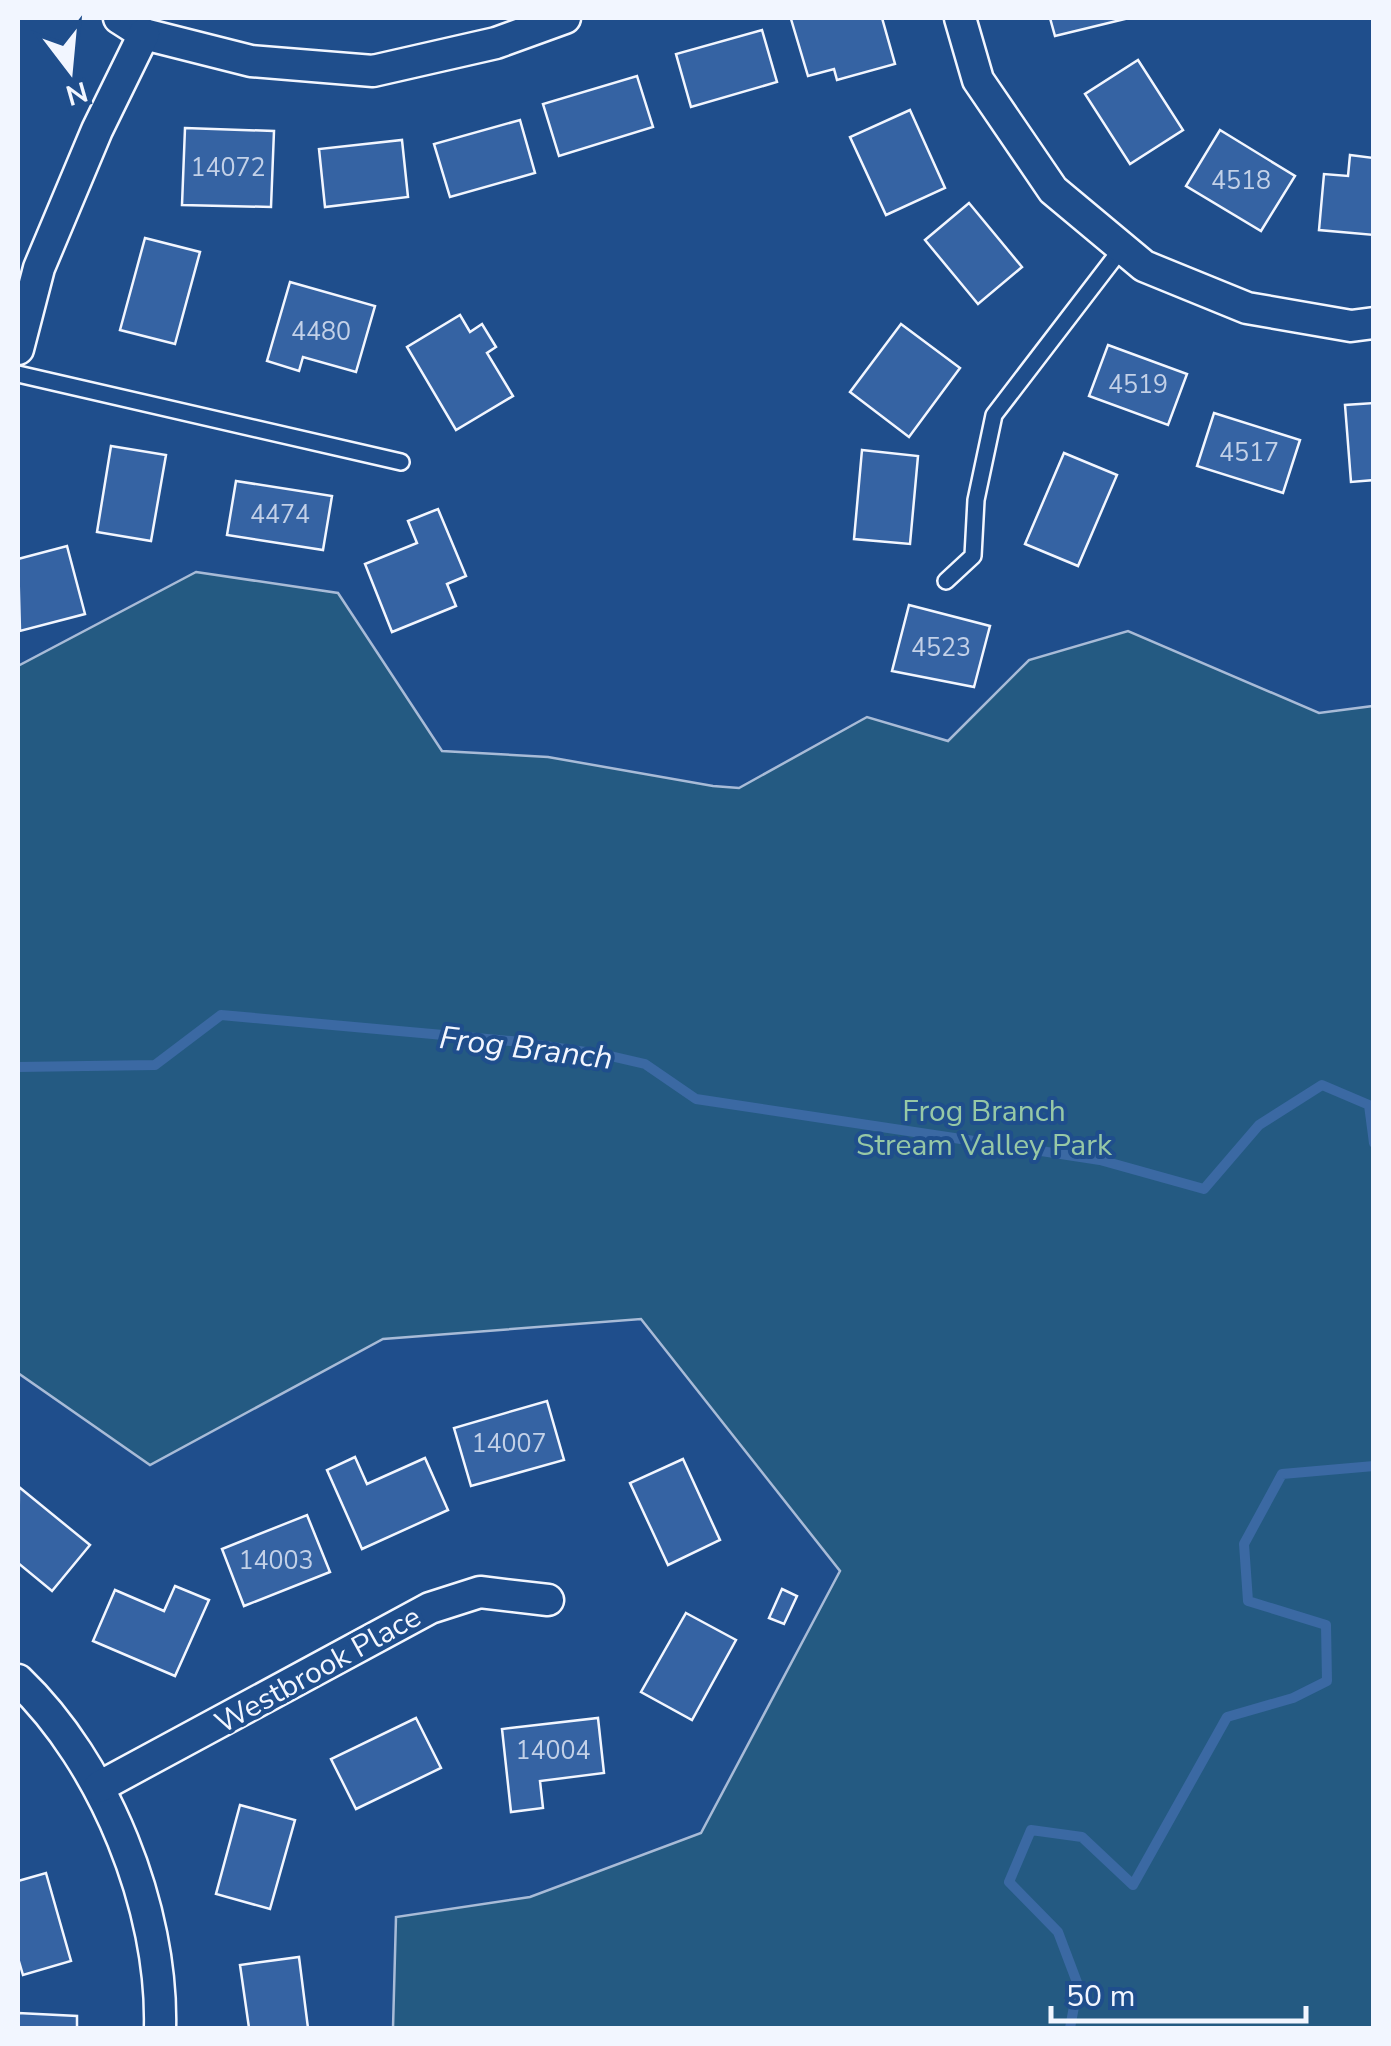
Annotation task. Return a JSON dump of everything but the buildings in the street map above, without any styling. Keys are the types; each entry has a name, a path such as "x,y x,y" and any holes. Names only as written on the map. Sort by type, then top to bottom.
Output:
{"street":[{"path":"18,349 39,268 97,130 132,26 251,61 373,72 496,43 565,18"},
{"path":"960,18 978,80 1053,190 1144,266 1248,308 1351,326 1374,323"},
{"name":"Westbrook Place","path":"98,1788 448,1601 480,1592 548,1600"},
{"path":"18,1680 49,1714 98,1788 122,1837 148,1924 160,2028"}],"lane":[{"path":"946,581 974,556 976,500 994,415 1122,248"},
{"path":"18,374 401,462"}],"green space":[{"name":"Frog Branch Stream Valley Park","path":"196,572 338,593 442,751 548,757 713,786 739,788 867,717 948,741 1029,660 1128,631 1319,713 1373,706 1373,2028 393,2028 396,1917 530,1897 701,1833 840,1571 641,1319 383,1339 150,1465 18,1373 18,666"}],"waterway":[{"name":"Frog Branch","path":"18,1067 155,1065 221,1015 511,1041 606,1055 645,1064 696,1099 1100,1160 1204,1189 1259,1125 1322,1085 1369,1105 1374,1143"},
{"path":"1070,2028 1078,1985 1058,1932 1009,1882 1031,1830 1082,1837 1133,1885 1227,1717 1293,1698 1327,1681 1326,1625 1248,1601 1244,1544 1282,1474 1374,1466"}]}
